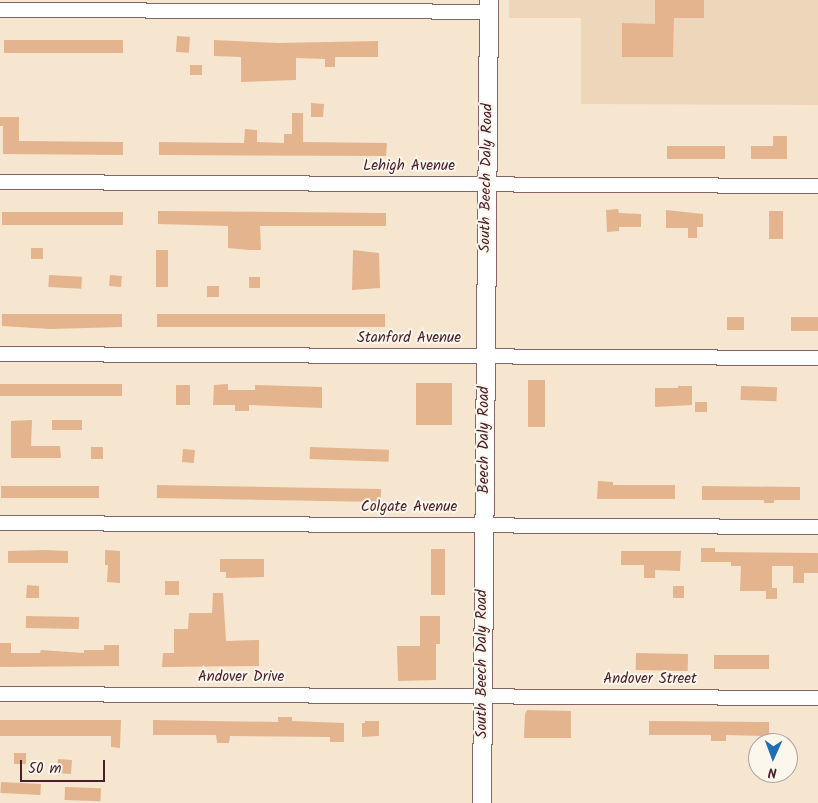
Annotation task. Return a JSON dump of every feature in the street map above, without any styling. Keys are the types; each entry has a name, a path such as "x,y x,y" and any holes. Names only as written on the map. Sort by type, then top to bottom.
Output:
{"main road":[{"name":"South Beech Daly Road","path":"485,356 488,6"},
{"name":"Beech Daly Road","path":"484,524 485,356"},
{"name":"South Beech Daly Road","path":"482,803 484,524"}],"street":[{"path":"0,10 488,6"},
{"name":"Lehigh Avenue","path":"0,182 818,186"},
{"name":"Stanford Avenue","path":"0,354 818,358"},
{"name":"Colgate Avenue","path":"0,523 818,527"},
{"name":"Andover Drive","path":"0,694 482,695"},
{"name":"Andover Street","path":"482,695 818,698"}],"shaded area":[{"path":"509,0 818,0 818,105 581,104 581,18 509,18"}],"building":[{"path":"655,0 704,0 704,18 674,18 673,57 622,57 622,23 655,24"},
{"path":"177,36 190,37 189,53 176,52"},
{"path":"4,40 123,40 123,53 4,53"},
{"path":"214,40 278,43 378,41 378,57 335,57 335,67 325,67 325,59 296,58 296,80 241,82 241,57 214,56"},
{"path":"190,65 202,65 202,75 190,75"},
{"path":"311,103 324,104 323,117 311,117"},
{"path":"292,113 303,113 303,142 387,143 386,156 159,155 159,142 244,143 245,129 257,130 257,142 284,143 284,134 292,134"},
{"path":"0,117 19,117 19,141 123,142 123,155 3,154 3,126 0,126"},
{"path":"773,136 787,136 787,159 751,159 751,146 773,146"},
{"path":"667,146 725,146 725,159 667,159"},
{"path":"618,209 619,213 641,214 641,227 619,227 619,231 607,232 606,210"},
{"path":"666,210 703,214 703,227 697,227 697,238 688,238 688,228 666,228"},
{"path":"158,211 386,213 386,226 260,226 261,250 249,250 228,248 228,226 158,224"},
{"path":"769,211 783,211 783,239 769,239"},
{"path":"2,212 123,212 123,225 2,225"},
{"path":"31,248 43,248 43,259 31,259"},
{"path":"156,250 168,250 168,287 156,287"},
{"path":"353,250 379,253 380,288 352,290"},
{"path":"49,275 82,277 81,289 48,287"},
{"path":"110,275 122,276 121,287 109,286"},
{"path":"249,277 260,277 260,288 249,288"},
{"path":"207,286 219,286 219,297 207,297"},
{"path":"2,314 122,314 122,327 50,329 2,326"},
{"path":"157,314 385,314 385,327 157,327"},
{"path":"727,317 744,317 744,330 727,330"},
{"path":"791,317 818,317 818,331 791,331"},
{"path":"528,380 545,380 545,427 528,427"},
{"path":"416,383 452,383 452,425 416,425"},
{"path":"0,384 122,384 122,396 0,396"},
{"path":"228,384 228,390 255,390 255,385 322,387 322,408 249,405 249,411 235,411 235,405 213,405 214,385"},
{"path":"176,385 190,385 190,405 176,405"},
{"path":"678,386 692,386 692,405 655,407 655,388 678,388"},
{"path":"741,386 777,387 776,401 741,400"},
{"path":"695,402 707,402 707,412 695,412"},
{"path":"32,420 31,446 60,446 61,458 11,458 11,421"},
{"path":"52,420 82,420 82,430 52,430"},
{"path":"91,447 103,447 103,459 91,459"},
{"path":"310,447 389,450 389,462 310,459"},
{"path":"183,449 195,450 194,463 182,462"},
{"path":"598,481 613,482 613,485 675,485 675,499 597,499"},
{"path":"157,485 381,489 381,502 157,498"},
{"path":"1,486 99,486 99,498 1,498"},
{"path":"702,486 800,487 800,500 774,500 774,503 764,503 764,500 702,500"},
{"path":"701,548 715,548 715,552 818,553 818,573 804,573 804,583 793,583 793,566 772,566 772,588 777,588 777,599 766,599 766,591 740,591 741,566 731,566 731,562 701,562"},
{"path":"431,549 445,549 445,595 431,595"},
{"path":"105,550 120,551 120,583 107,582 108,565 105,565"},
{"path":"8,551 68,551 68,563 8,563"},
{"path":"621,551 681,551 680,571 655,570 655,578 644,578 644,565 621,565"},
{"path":"220,559 264,559 264,577 226,578 226,572 220,572"},
{"path":"165,581 179,581 179,595 165,595"},
{"path":"27,585 39,586 39,598 26,598"},
{"path":"673,586 684,586 684,598 673,598"},
{"path":"213,593 223,593 226,641 259,640 259,666 162,667 163,653 174,653 174,629 188,629 189,613 212,613"},
{"path":"26,616 79,617 79,629 26,628"},
{"path":"420,616 440,616 440,644 436,644 436,680 398,681 397,646 420,646"},
{"path":"0,643 11,643 11,653 40,653 41,650 84,653 84,650 104,650 104,645 119,645 119,666 0,667"},
{"path":"636,653 688,654 688,671 636,670"},
{"path":"714,655 769,655 769,669 714,669"},
{"path":"527,710 571,711 571,738 524,738 525,714"},
{"path":"278,717 292,717 292,721 344,723 344,742 330,742 330,737 230,736 229,743 217,743 216,735 153,735 153,720 278,722"},
{"path":"0,720 121,720 120,748 111,747 111,736 0,736"},
{"path":"365,721 379,721 379,736 362,737 362,723 365,723"},
{"path":"649,721 769,722 769,733 748,733 748,736 726,735 726,741 711,741 711,735 649,735"},
{"path":"14,753 26,753 26,764 14,764"},
{"path":"58,759 72,760 71,774 57,773"},
{"path":"1,782 41,784 40,795 0,793"},
{"path":"65,787 101,788 101,801 65,800"}]}
